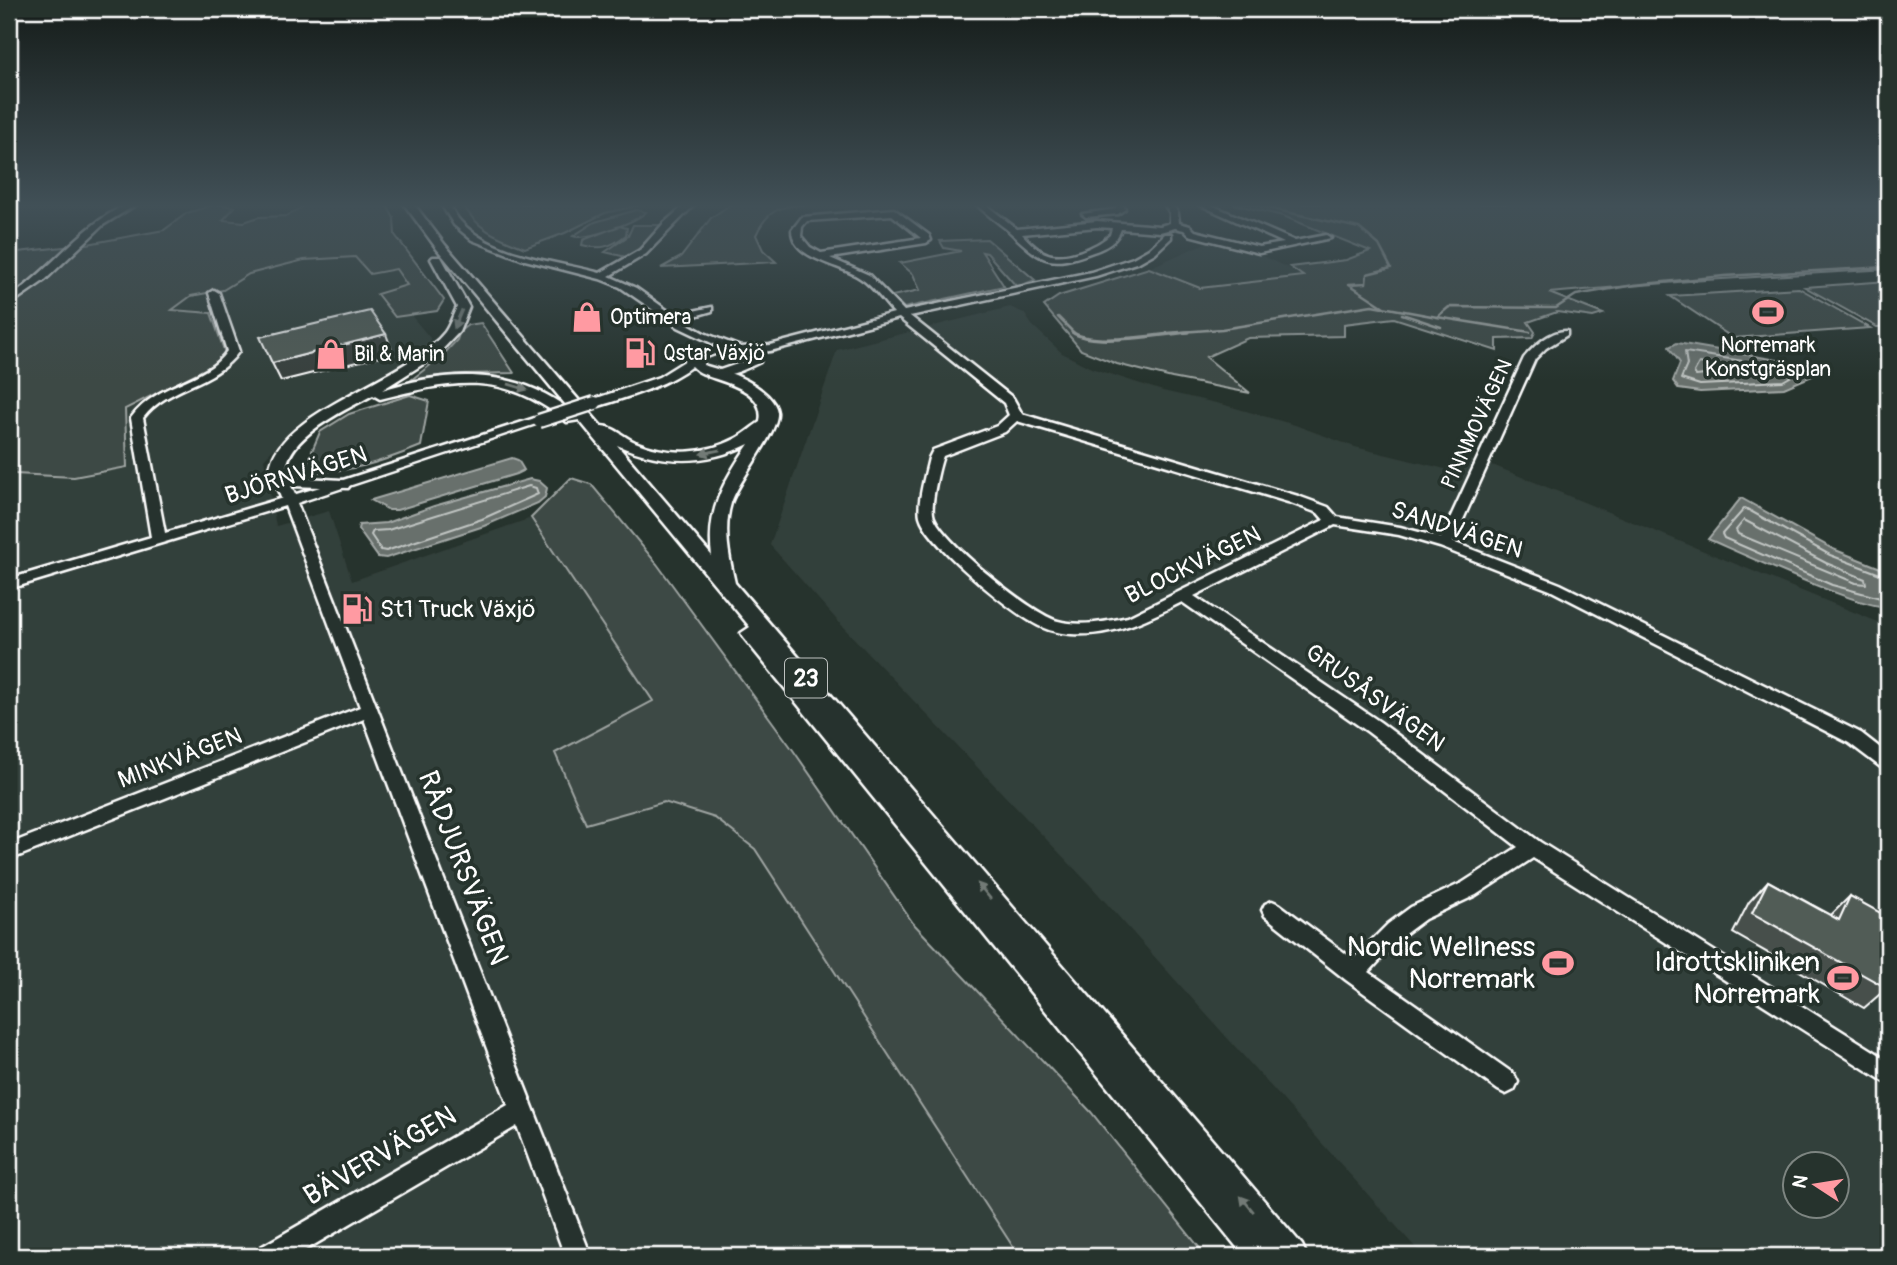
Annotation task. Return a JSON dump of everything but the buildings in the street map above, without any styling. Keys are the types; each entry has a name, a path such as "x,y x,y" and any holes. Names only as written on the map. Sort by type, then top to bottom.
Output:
{"main road":[{"path":"290,501 278,464 288,446 302,432 332,412 415,365 439,346 458,324 463,307 439,263"},
{"name":"23","path":"441,263 583,412 1264,1256"},
{"name":"23","path":"455,263 583,412 1291,1256"},
{"path":"727,584 719,536 722,506 732,481 763,436 770,411 766,400 744,378 746,365"},
{"path":"709,372 749,385"},
{"path":"332,412 408,387 473,380 503,383 526,389 583,412 613,438 630,447 676,457 707,454 737,444 749,438 768,421"},
{"path":"282,481 342,485"}],"street":[{"path":"9,302 42,279 58,263"},
{"path":"552,263 602,276 638,293 701,336 750,356 746,365"},
{"path":"602,276 624,263"},
{"path":"840,263 870,279 902,314 1009,401 1016,412 1015,416"},
{"path":"671,375 703,355 738,349 771,348 902,314 1106,271 1124,263"},
{"path":"159,541 136,418 151,401 218,367 230,358 233,351 214,293"},
{"path":"673,319 708,309"},
{"name":"PINNMOVÄGEN","path":"1445,544 1530,358 1542,345 1563,333"},
{"path":"701,336 708,344 697,365 709,372"},
{"path":"671,375 730,372 806,338"},
{"name":"BJÖRNVÄGEN","path":"9,584 290,501 539,421 583,412 671,375"},
{"name":"SANDVÄGEN","path":"1015,416 1293,499 1323,510 1333,521 1400,531 1445,544 1555,587 1855,738 1888,763"},
{"name":"BLOCKVÄGEN","path":"1015,416 1001,429 938,453 926,513 933,531 1030,616 1054,626 1098,629 1132,621 1333,521"},
{"name":"RÅDJURSVÄGEN","path":"290,501 578,1256"},
{"name":"GRUSÅSVÄGEN","path":"1183,596 1374,727 1533,848 1888,1073"},
{"name":"MINKVÄGEN","path":"9,852 369,710"},
{"path":"1354,973 1395,930 1418,913 1469,889 1533,848"},
{"path":"1272,910 1354,973 1506,1082"},
{"name":"BÄVERVÄGEN","path":"270,1256 522,1110"}],"shaded area":[{"path":"9,263 292,263 249,274 223,290 191,296 172,310 211,313 225,353 211,366 125,409 127,467 74,477 15,474 9,453"},
{"path":"292,263 376,263 396,269 408,286 377,295 395,317 410,314 430,338 431,347 377,382 297,425 264,459 276,526 329,511 352,581 531,518 653,701 555,753 586,824 664,802 715,818 755,849 1019,1256 9,1256 9,453 15,474 125,409 211,366 171,310 191,296 223,290 249,274"},
{"path":"360,263 416,263 444,300 437,311 395,317 377,294 407,285 396,269 370,274"},
{"path":"670,263 756,263 661,268"},
{"path":"900,263 989,263 1004,286 904,308 892,296 920,290 913,274"},
{"path":"996,263 1015,263 1035,280 1017,287"},
{"path":"1160,263 1278,263 1305,276 1200,288 1149,268"},
{"path":"1322,263 1888,263 1888,269 1549,293 1603,314 1593,317 1557,312 1528,322 1535,332 1532,338 1497,339 1497,351 1394,318 1344,324 1344,336 1248,338 1206,357 1250,393 1172,378 1117,364 1081,350 1044,306 1059,296 1149,268 1200,288 1303,276 1290,267"},
{"path":"1888,281 1888,326 1877,327 1805,287"},
{"name":"Norremark Konstgräsplan","path":"1799,288 1870,328 1733,338 1670,296"},
{"path":"1010,307 1024,313 1032,325 1062,353 1091,368 1163,391 1295,425 1355,447 1462,473 1470,460 1495,466 1888,626 1888,1256 1423,1256 1091,886 844,628 770,545 837,350"},
{"path":"481,323 514,373 462,374 411,380 442,356 457,340 460,331 468,325"},
{"path":"410,395 429,401 421,446 363,466 335,471 303,472 320,432 349,414"},
{"path":"571,478 591,484 657,564 793,750 913,923 1091,1112 1206,1256 1019,1256 755,849 715,818 664,802 586,824 555,753 653,701 531,518"}],"water":[{"path":"1677,343 1808,365 1817,374 1784,388 1700,392 1679,389 1673,381 1680,363 1669,347"},
{"path":"512,458 518,460 524,470 397,510 389,510 371,500"},
{"path":"530,479 539,481 547,488 545,497 538,503 484,526 386,558 378,557 358,529 359,525 386,523 434,506"},
{"path":"1741,498 1833,549 1888,571 1888,606 1855,600 1830,591 1708,539"}],"waterway":[{"path":"1384,307 1349,284 1366,283 1367,274 1391,268 1388,263"},
{"path":"1437,317 1449,307 1556,308 1576,295 1634,285 1724,276 1888,267"},
{"path":"1167,333 1222,329 1372,305 1437,317"},
{"path":"1402,314 1441,327"},
{"path":"1058,317 1074,333"},
{"path":"1437,317 1530,332"},
{"path":"1074,333 1095,339 1111,339 1189,332"}],"place":[{"name":"Norremark Konstgräsplan","path":"1768,312"},
{"name":"Optimera","path":"587,317"},
{"name":"Qstar Växjö","path":"640,353"},
{"name":"Bil & Marin","path":"331,354"},
{"name":"St1 Truck Växjö","path":"357,609"},
{"name":"Nordic Wellness Norremark","path":"1558,963"},
{"name":"Idrottskliniken Norremark","path":"1843,978"}]}
